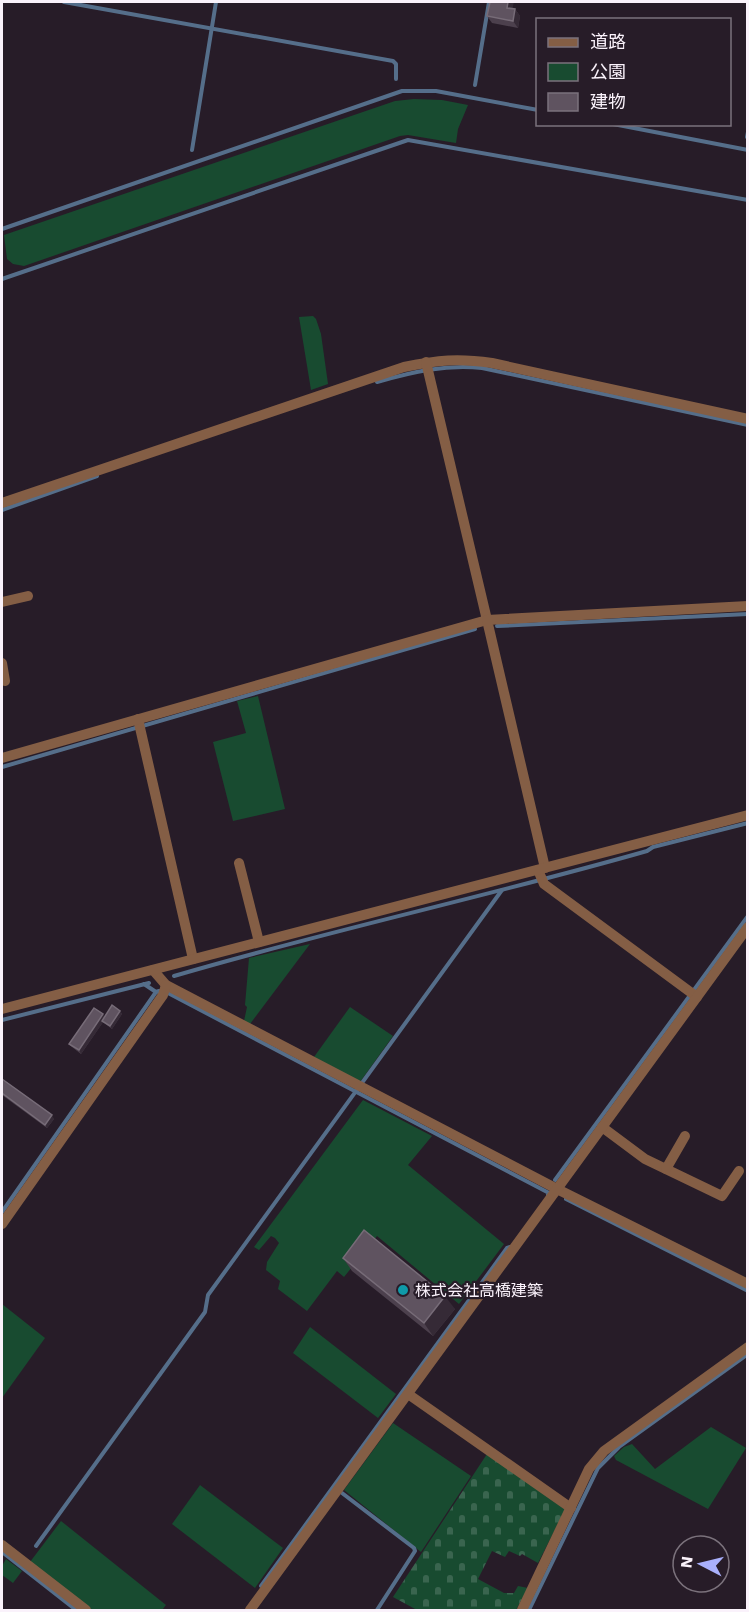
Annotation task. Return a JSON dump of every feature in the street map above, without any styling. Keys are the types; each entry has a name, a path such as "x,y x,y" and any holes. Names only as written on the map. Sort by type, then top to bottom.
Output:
{"street":[{"path":"2,503 404,367 427,367 455,359 492,363 747,418"},
{"path":"427,367 487,620 544,884 697,997"},
{"path":"2,602 28,596"},
{"path":"2,758 139,724 487,620 747,606"},
{"path":"2,663 5,681"},
{"path":"139,724 193,959"},
{"path":"2,1009 747,815"},
{"path":"239,863 259,942"},
{"path":"250,1611 747,927"},
{"path":"153,970 165,990 747,1284"},
{"path":"2,1224 165,990"},
{"path":"602,1127 645,1160 722,1196 739,1171"},
{"path":"666,1169 685,1136"},
{"path":"522,1611 589,1469 604,1451 747,1347"},
{"path":"408,1394 571,1508"},
{"path":"2,1545 86,1611"}],"green space":[{"path":"442,100 468,105 458,129 456,143 408,135 400,136 24,266 13,264 7,259 4,235 395,101"},
{"path":"313,316 321,334 328,384 311,390 299,317"},
{"path":"258,696 285,809 233,821 213,742 246,733 237,701"},
{"path":"310,944 250,1024 244,1021 247,1007 245,1005 249,958"},
{"path":"350,1007 393,1036 360,1082 314,1057"},
{"path":"363,1100 432,1136 408,1165 504,1244 459,1304 377,1236 344,1277 337,1271 307,1311 278,1289 280,1281 266,1270 267,1262 279,1243 275,1238 271,1236 259,1250 254,1247"},
{"path":"2,1304 45,1338 2,1398"},
{"path":"310,1327 396,1394 378,1418 293,1353"},
{"path":"393,1423 471,1476 421,1552 344,1490"},
{"path":"711,1427 746,1448 708,1509 616,1460 614,1456 624,1447 632,1444 655,1469"},
{"path":"487,1454 566,1508 538,1563 522,1554 520,1556 509,1551 505,1557 492,1551 478,1579 504,1593 514,1593 518,1586 528,1588 516,1610 417,1610 393,1597"},
{"path":"200,1485 283,1548 255,1588 172,1524"},
{"path":"61,1521 166,1605 162,1610 92,1610 30,1562"},
{"path":"6,1559 22,1571 13,1583 2,1575 2,1566"}],"building":[{"path":"490,2 508,2 507,8 515,9 513,21 487,16"},
{"path":"112,1005 120,1011 110,1026 102,1021"},
{"path":"94,1008 103,1014 79,1050 69,1044"},
{"path":"2,1079 52,1115 45,1125 2,1093"},
{"name":"株式会社高橋建築","path":"364,1230 445,1296 424,1323 343,1258"}],"waterway":[{"path":"64,2 393,61 396,64 396,79"},
{"path":"192,150 216,2"},
{"path":"475,85 489,2"},
{"path":"2,229 402,91 436,91 536,110"},
{"path":"623,126 748,150"},
{"path":"747,137 748,132"},
{"path":"2,279 408,140 748,200"},
{"path":"377,382 429,370 455,367 482,368 748,425"},
{"path":"2,510 97,476"},
{"path":"497,626 748,614"},
{"path":"2,767 475,629"},
{"path":"174,976 748,823"},
{"path":"36,1546 205,1312 208,1295 502,890"},
{"path":"555,1180 748,916"},
{"path":"2,1020 149,983"},
{"path":"2,1212 156,992 144,984"},
{"path":"156,992 168,993 549,1193 548,1195"},
{"path":"566,1199 748,1291"},
{"path":"261,1586 507,1248 510,1247"},
{"path":"529,1610 598,1468 619,1447 748,1354"},
{"path":"342,1493 415,1551 377,1610"},
{"path":"2,1552 76,1610"}],"place":[{"name":"株式会社高橋建築","path":"403,1290"}]}
